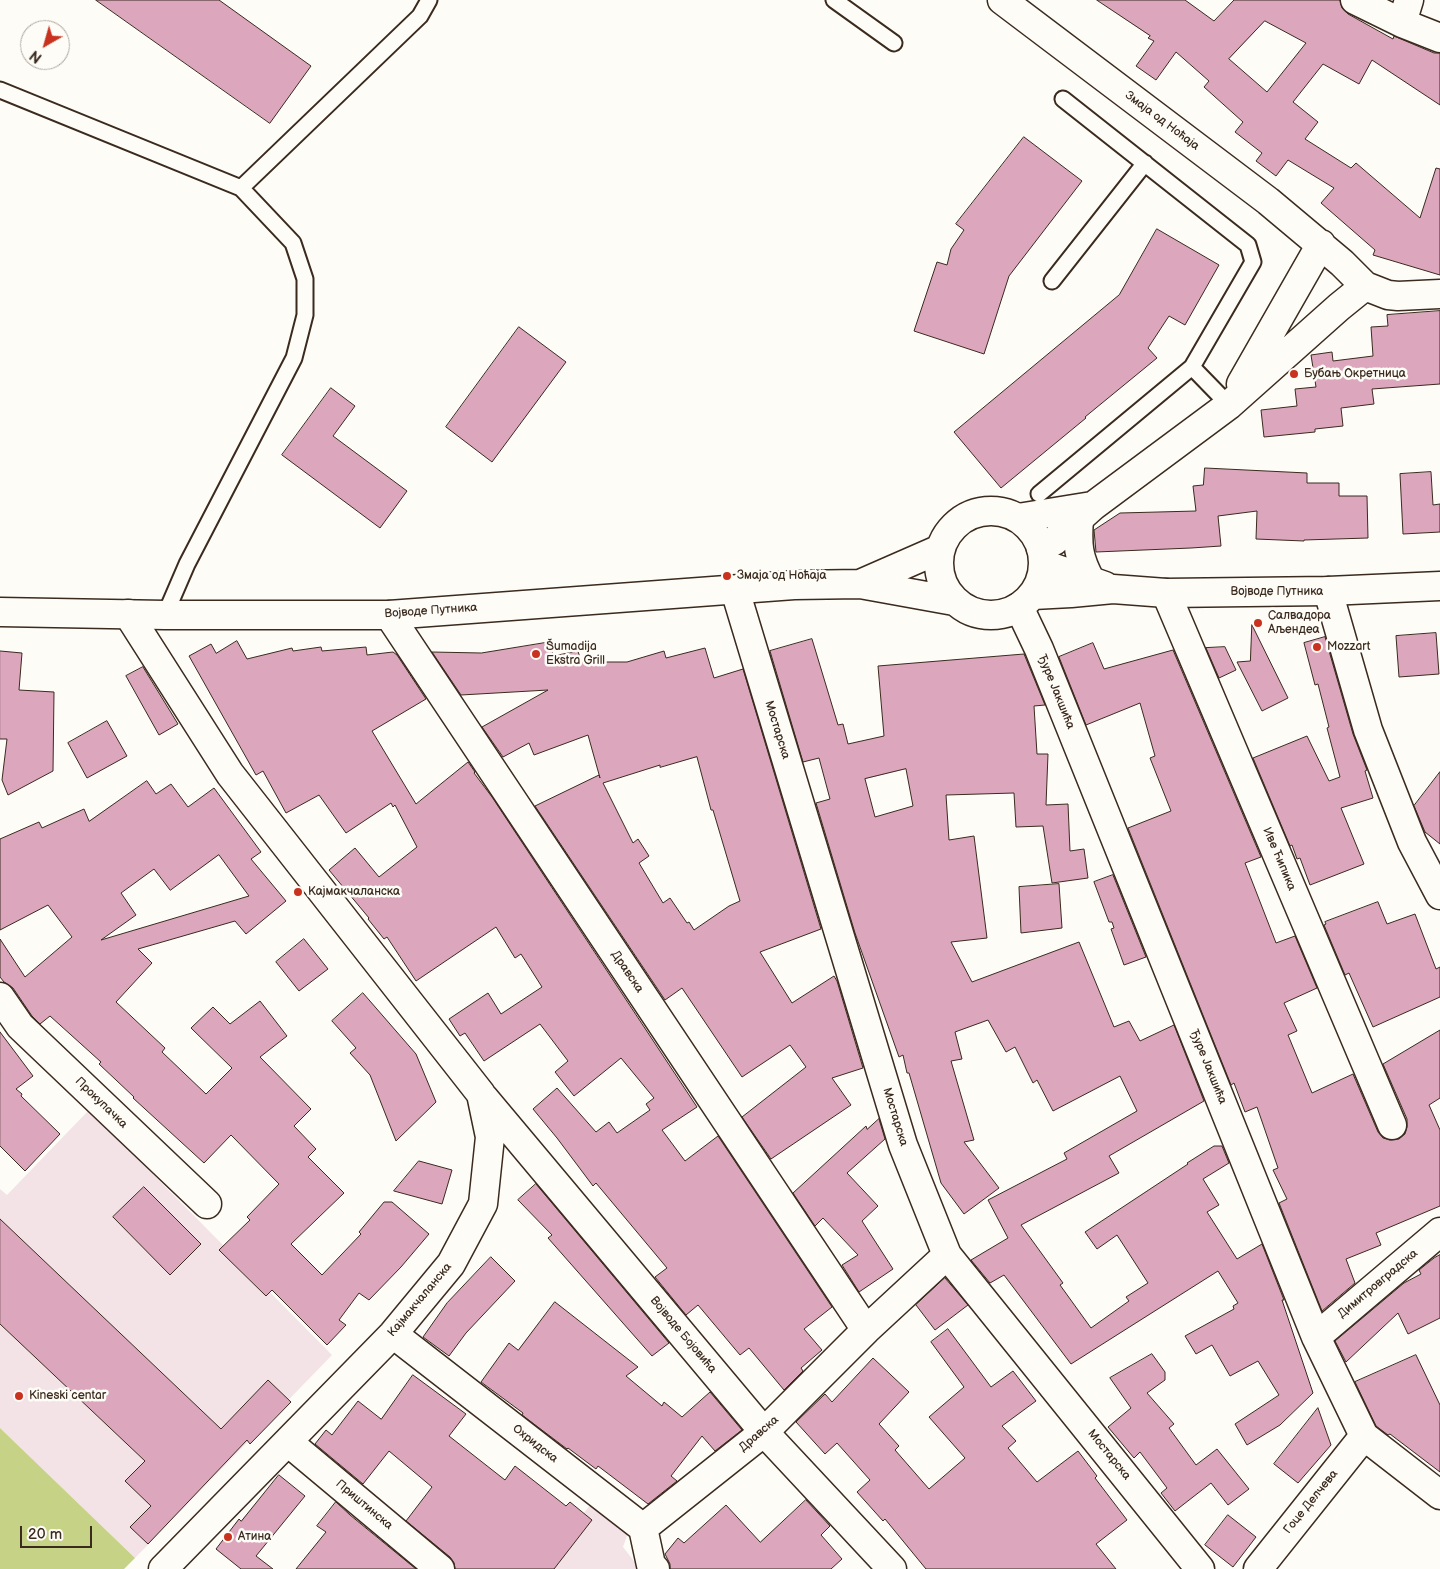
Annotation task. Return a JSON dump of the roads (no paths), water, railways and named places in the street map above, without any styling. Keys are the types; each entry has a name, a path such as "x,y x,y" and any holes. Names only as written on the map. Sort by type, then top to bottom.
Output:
{"street":[{"name":"Змаја од Ноћаја","path":"1002,0 1268,201 1321,244 1365,286"},
{"path":"1355,0 1405,12 1440,38"},
{"path":"1229,405 1321,244"},
{"path":"1042,556 1054,541 1086,512 1229,405 1365,286 1388,295 1440,294"},
{"path":"954,601 944,586 938,568 940,549 946,534 957,522 971,514 987,510 1003,512 1018,518 1035,534 1042,556 1042,574 1039,585 1026,601"},
{"path":"1018,518 1086,512"},
{"path":"1086,512 1079,551 1082,566 1102,585"},
{"name":"Војводе Путника","path":"860,584 940,549"},
{"name":"Војводе Путника","path":"1042,556 1102,585 1166,593 1328,592 1440,586"},
{"name":"Војводе Путника","path":"0,612 165,615 389,615 794,585 860,584 954,601 969,611 986,616 1003,614 1026,601 1102,585"},
{"name":"Мостарска","path":"735,590 903,1145 947,1255 1200,1569"},
{"path":"1328,592 1368,730 1412,842 1440,895"},
{"name":"Иве Ћипика","path":"1166,593 1392,1124"},
{"name":"Ђуре Јакшића","path":"1026,601 1039,649 1316,1337 1364,1436 1440,1495"},
{"name":"Кајмакчаланска","path":"128,614 230,774 481,1094 490,1136 483,1204 451,1264 393,1334 163,1569"},
{"name":"Дравска","path":"389,615 866,1330"},
{"name":"Прокупачка","path":"0,997 20,1026 207,1204"},
{"name":"Војводе Бојовића","path":"481,1094 764,1432 892,1569"},
{"name":"Димитровградска","path":"1316,1337 1440,1232"},
{"name":"Дравска","path":"643,1528 764,1432 866,1330 947,1255"},
{"name":"Охридска","path":"393,1334 643,1528"},
{"name":"Гоце Делчева","path":"1258,1569 1364,1436"},
{"name":"Приштинска","path":"288,1442 440,1569"},
{"path":"643,1528 651,1564 655,1569"}],"lane":[{"path":"241,188 420,16 429,0"},
{"path":"834,0 894,43"},
{"path":"0,90 241,188 293,243 306,279 305,315 294,358 187,564 165,615"},
{"path":"1040,494 1192,367 1253,262 1248,245 1063,98"},
{"path":"1052,281 1145,164"},
{"path":"1192,367 1229,405"}],"place":[{"name":"Бубањ Окретница","path":"1294,374"},
{"name":"Змаја од Ноћаја","path":"727,576"},
{"name":"Салвадора Аљендеа","path":"1258,623"},
{"name":"Mozzart","path":"1317,647"},
{"name":"Šumadija Ekstra Grill","path":"536,654"},
{"name":"Кајмакчаланска","path":"298,892"},
{"name":"Kineski centar","path":"19,1396"},
{"name":"Атина","path":"228,1537"}]}
